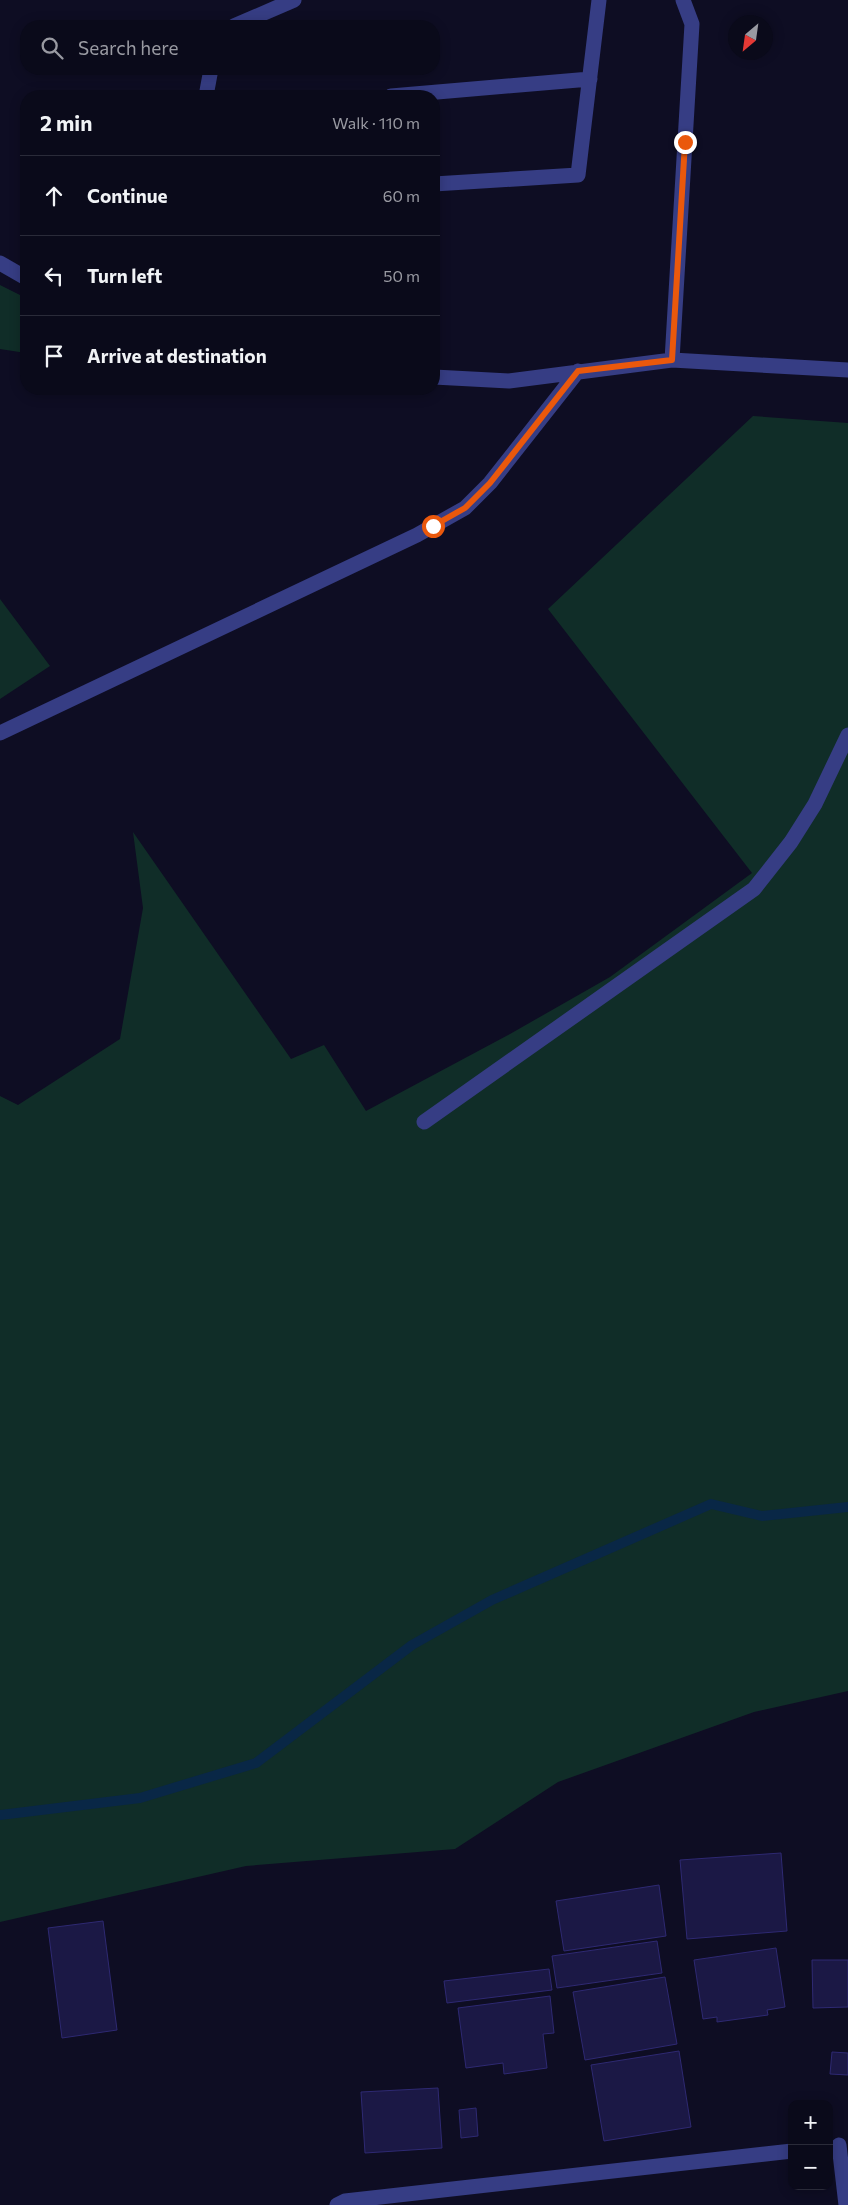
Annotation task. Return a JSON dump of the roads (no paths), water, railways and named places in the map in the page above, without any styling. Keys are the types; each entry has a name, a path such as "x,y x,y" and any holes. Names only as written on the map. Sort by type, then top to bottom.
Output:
{"street":[{"path":"248,20 294,0"},
{"path":"440,184 578,175 599,0"},
{"path":"672,360 692,24 683,0"},
{"path":"207,90 210,75"},
{"path":"440,92 590,79"},
{"path":"0,264 20,275"},
{"path":"440,377 509,381 672,360 848,370"},
{"path":"0,733 417,535 465,508 490,483 578,371"},
{"path":"424,1122 754,889 791,842 815,804 848,735"},
{"path":"839,2146 846,2205"},
{"path":"336,2205 345,2201 788,2151"}],"waterway":[{"path":"0,1815 140,1798 256,1763 412,1645 492,1600 711,1504 762,1516 848,1507"}]}
